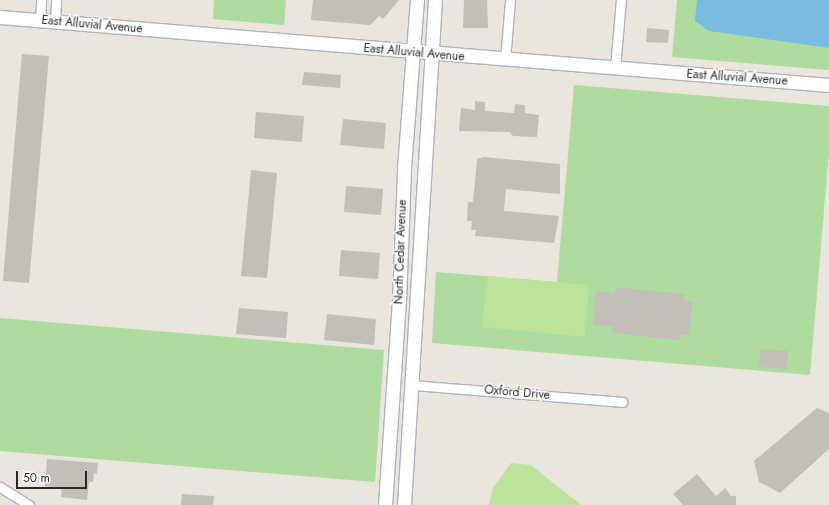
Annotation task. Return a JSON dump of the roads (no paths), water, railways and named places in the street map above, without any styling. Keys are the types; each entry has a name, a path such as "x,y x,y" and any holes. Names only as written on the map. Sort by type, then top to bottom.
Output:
{"main road":[{"name":"North Cedar Avenue","path":"385,505 399,301 413,53 418,0"},
{"name":"North Cedar Avenue","path":"404,505 430,54 435,0"},
{"name":"East Alluvial Avenue","path":"0,18 413,53 829,85"},
{"path":"399,301 404,303 408,313 405,372 412,385"}],"street":[{"path":"40,21 41,0"},
{"path":"55,22 56,0"},
{"path":"505,60 510,0"},
{"path":"615,68 621,0"},
{"name":"Oxford Drive","path":"412,385 622,402"},
{"path":"0,487 18,502 29,505"}],"water":[{"path":"697,0 829,0 829,48 709,31 695,21"}]}
